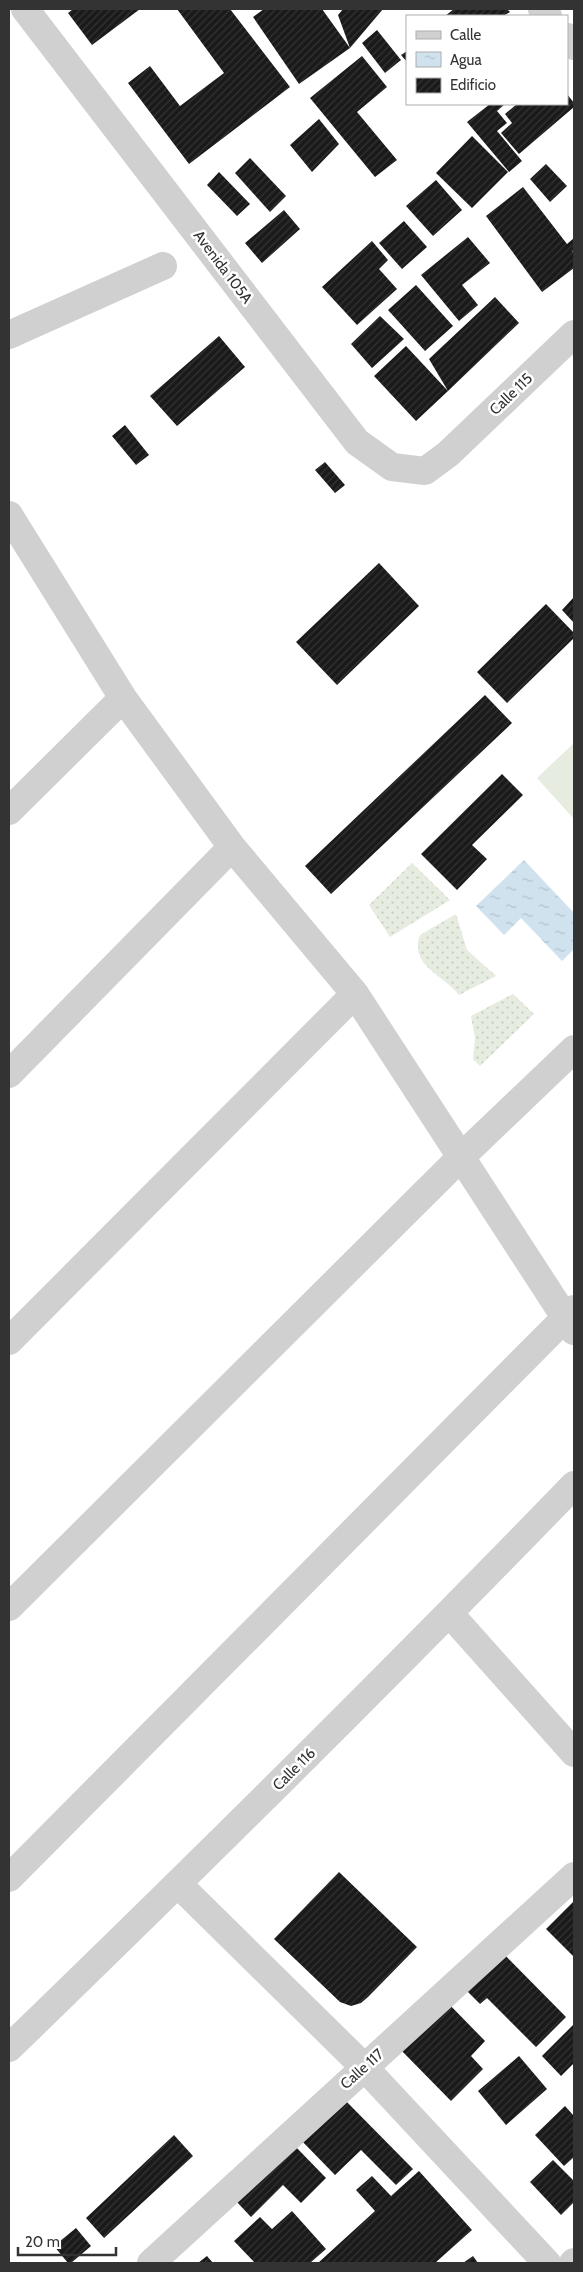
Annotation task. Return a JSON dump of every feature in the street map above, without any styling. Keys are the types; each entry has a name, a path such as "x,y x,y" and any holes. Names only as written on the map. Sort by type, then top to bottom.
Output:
{"street":[{"name":"Avenida 105A","path":"25,9 357,442 392,467 425,470 448,454"},
{"path":"9,335 163,266"},
{"name":"Calle 115","path":"448,454 574,334"},
{"path":"9,1878 571,1320 461,1157 355,994 232,847 123,698 12,529"},
{"path":"9,811 123,698"},
{"path":"9,1074 232,847"},
{"path":"9,1341 355,994"},
{"path":"9,1608 461,1157 574,1049"},
{"name":"Calle 116","path":"9,2048 178,1884 450,1614 574,1485"},
{"path":"450,1614 574,1753"},
{"name":"Calle 117","path":"151,2263 574,1876"},
{"path":"178,1884 364,2067 547,2263"}],"shaded area":[{"path":"574,743 574,819 537,778"},
{"path":"412,863 450,900 390,937 369,905"},
{"path":"456,914 467,950 496,976 459,995 424,962 419,955 418,946 420,935"},
{"path":"513,994 534,1014 480,1066 473,1059 475,1038 471,1016"}],"water":[{"path":"524,860 574,913 574,949 562,961 521,918 504,935 476,906"}],"building":[{"path":"73,9 140,9 92,45 68,13"},
{"path":"177,9 230,9 290,87 189,164 128,83 150,66 180,106 224,73"},
{"path":"264,9 322,9 350,48 299,84 253,17"},
{"path":"343,9 383,9 350,48 338,15"},
{"path":"454,9 507,9 510,12 505,15 446,15"},
{"path":"377,30 401,60 385,73 362,43"},
{"path":"406,52 406,61 401,55"},
{"path":"362,56 387,87 357,112 397,160 375,177 310,98"},
{"path":"568,95 574,103 574,107 519,154 501,133 512,123 505,114 516,105 568,105"},
{"path":"489,105 504,105 497,111 507,123 497,131 522,161 509,172 467,122"},
{"path":"319,119 339,144 312,172 290,145"},
{"path":"472,136 508,172 472,208 436,173"},
{"path":"250,158 286,196 270,212 235,173"},
{"path":"546,164 567,186 550,202 530,179"},
{"path":"219,172 250,204 237,216 207,185"},
{"path":"436,180 462,210 433,236 406,206"},
{"path":"523,187 567,244 574,238 574,253 571,249 574,254 574,268 542,292 486,216"},
{"path":"284,210 300,229 262,263 245,243"},
{"path":"404,221 427,247 402,269 379,243"},
{"path":"468,237 490,263 462,285 478,305 459,321 421,275"},
{"path":"372,241 388,260 379,269 397,289 357,325 322,287"},
{"path":"416,285 453,326 425,351 388,310"},
{"path":"495,297 519,323 448,391 429,359"},
{"path":"380,316 404,339 372,368 351,344"},
{"path":"219,336 245,367 177,426 150,396"},
{"path":"406,346 448,391 416,421 374,376"},
{"path":"125,425 149,455 136,465 112,436"},
{"path":"325,462 345,485 335,493 315,470"},
{"path":"379,563 419,606 337,685 296,642"},
{"path":"574,597 574,623 562,610"},
{"path":"546,604 574,633 574,638 507,703 477,672"},
{"path":"485,695 512,723 331,894 305,866"},
{"path":"502,774 523,795 472,845 487,859 457,890 421,854"},
{"path":"339,1872 417,1947 368,1997 361,2003 351,2006 340,2002 274,1939"},
{"path":"574,1901 574,1957 546,1929"},
{"path":"498,1948 566,2017 536,2047 487,1998 480,2004 461,1985"},
{"path":"445,2000 485,2041 471,2056 483,2069 451,2101 398,2047"},
{"path":"574,2024 574,2063 561,2076 542,2056"},
{"path":"519,2056 547,2089 506,2125 478,2091"},
{"path":"341,2096 413,2169 396,2185 361,2150 335,2175 299,2138"},
{"path":"565,2106 574,2116 574,2157 564,2166 535,2135"},
{"path":"174,2135 193,2156 104,2238 86,2218"},
{"path":"293,2144 326,2178 301,2203 283,2185 251,2217 236,2201"},
{"path":"553,2160 574,2181 574,2202 561,2215 530,2182"},
{"path":"419,2171 472,2230 435,2263 318,2263 375,2211 356,2190 372,2176 391,2196"},
{"path":"292,2211 326,2249 310,2263 255,2263 234,2241 260,2217 272,2229"},
{"path":"76,2228 91,2246 71,2263 68,2263 54,2246"},
{"path":"207,2256 213,2263 198,2263"},
{"path":"473,2256 478,2263 463,2263"}]}
